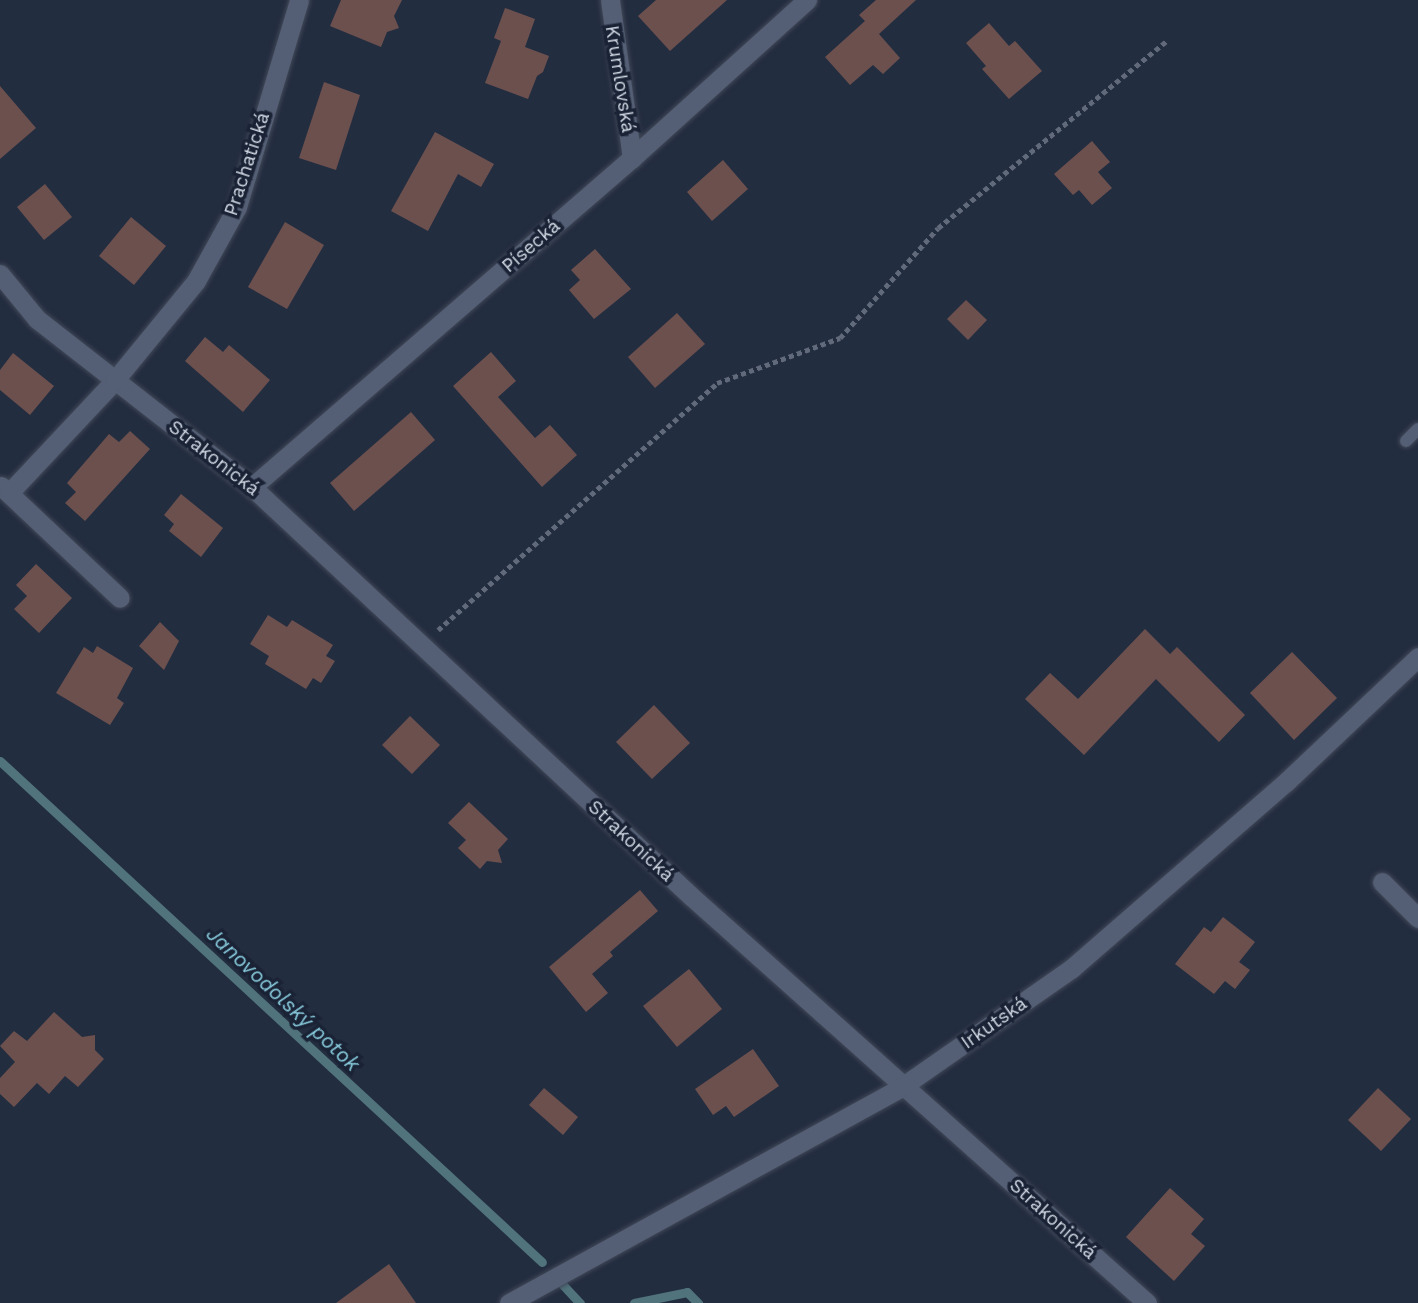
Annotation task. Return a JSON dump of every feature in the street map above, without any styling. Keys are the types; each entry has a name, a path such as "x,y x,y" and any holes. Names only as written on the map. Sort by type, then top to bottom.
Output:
{"street":[{"name":"Prachatická","path":"115,380 195,281 237,207 299,0"},
{"name":"Krumlovská","path":"610,0 632,158"},
{"name":"Písecká","path":"252,487 632,158 807,0"},
{"name":"Strakonická","path":"0,274 37,319 252,487 692,897 1147,1303"},
{"path":"115,380 4,489 120,598"},
{"name":"Irkutská","path":"509,1303 903,1086 1072,968 1286,782 1418,657"},
{"path":"1382,881 1418,918"}],"lane":[{"path":"1406,441 1418,429"}],"path":[{"path":"421,645 717,383 840,338 938,228 1168,40"}],"building":[{"path":"341,0 402,0 394,16 399,28 387,32 381,47 330,26"},
{"path":"656,0 727,0 670,51 638,16"},
{"path":"876,0 916,0 879,34 900,58 883,74 873,65 850,85 825,57 865,21 859,15"},
{"path":"505,8 535,19 525,47 549,56 528,99 485,83 501,41 494,38"},
{"path":"989,23 1009,46 1015,41 1042,71 1009,99 982,69 986,66 966,43"},
{"path":"324,82 360,95 336,170 299,158"},
{"path":"0,86 36,128 0,159"},
{"path":"435,132 494,164 481,187 458,174 428,231 391,211"},
{"path":"1092,141 1110,162 1098,172 1112,188 1092,205 1079,190 1073,195 1054,174"},
{"path":"723,160 748,189 712,221 687,192"},
{"path":"45,184 72,217 44,240 17,207"},
{"path":"131,217 166,246 134,285 99,256"},
{"path":"285,222 324,245 287,309 248,287"},
{"path":"595,249 631,289 594,319 569,290 580,280 571,270"},
{"path":"966,300 987,320 968,340 947,319"},
{"path":"677,313 705,344 655,388 628,357"},
{"path":"205,337 223,352 229,345 270,380 243,412 185,361"},
{"path":"491,352 516,381 498,397 535,438 550,425 577,455 542,487 453,386"},
{"path":"13,353 54,386 30,415 0,390 0,370"},
{"path":"411,412 435,440 354,511 330,483"},
{"path":"130,431 150,449 85,521 65,503 76,492 67,483 109,434 119,442"},
{"path":"181,494 223,528 201,557 169,531 174,524 164,515"},
{"path":"36,564 72,598 39,633 14,609 27,596 16,585"},
{"path":"268,615 287,627 292,620 333,645 326,656 335,661 321,683 313,678 306,689 265,664 269,656 250,644"},
{"path":"160,622 179,641 164,670 139,646"},
{"path":"1145,629 1170,654 1177,647 1245,715 1219,742 1156,679 1084,755 1025,699 1050,673 1078,699"},
{"path":"97,646 133,668 117,698 124,703 110,725 56,693 84,647 93,653"},
{"path":"1292,652 1337,698 1294,740 1250,693"},
{"path":"654,705 690,743 652,779 616,742"},
{"path":"410,716 440,745 412,774 382,745"},
{"path":"469,802 508,839 498,850 502,863 487,861 480,869 458,848 466,840 448,823"},
{"path":"640,890 658,911 610,952 613,956 592,974 608,993 586,1012 549,967"},
{"path":"1223,917 1255,942 1239,962 1250,970 1235,989 1225,981 1214,994 1175,964 1204,927 1211,932"},
{"path":"689,969 722,1009 677,1047 643,1006"},
{"path":"54,1012 82,1037 95,1035 95,1050 104,1059 78,1087 65,1076 49,1094 37,1083 14,1107 0,1094 0,1078 15,1062 0,1046 14,1031 27,1041"},
{"path":"753,1049 779,1086 734,1117 726,1106 713,1115 695,1089"},
{"path":"544,1088 578,1117 563,1135 529,1105"},
{"path":"1378,1088 1411,1119 1381,1151 1348,1120"},
{"path":"1170,1188 1204,1219 1191,1234 1205,1246 1174,1281 1126,1237"},
{"path":"389,1264 416,1303 336,1303"}],"waterway":[{"name":"Janovodolský potok","path":"0,761 542,1262"},
{"name":"Janovodolský potok","path":"563,1285 580,1303"},
{"name":"Janovodolský potok","path":"634,1303 687,1292 698,1303"}]}
